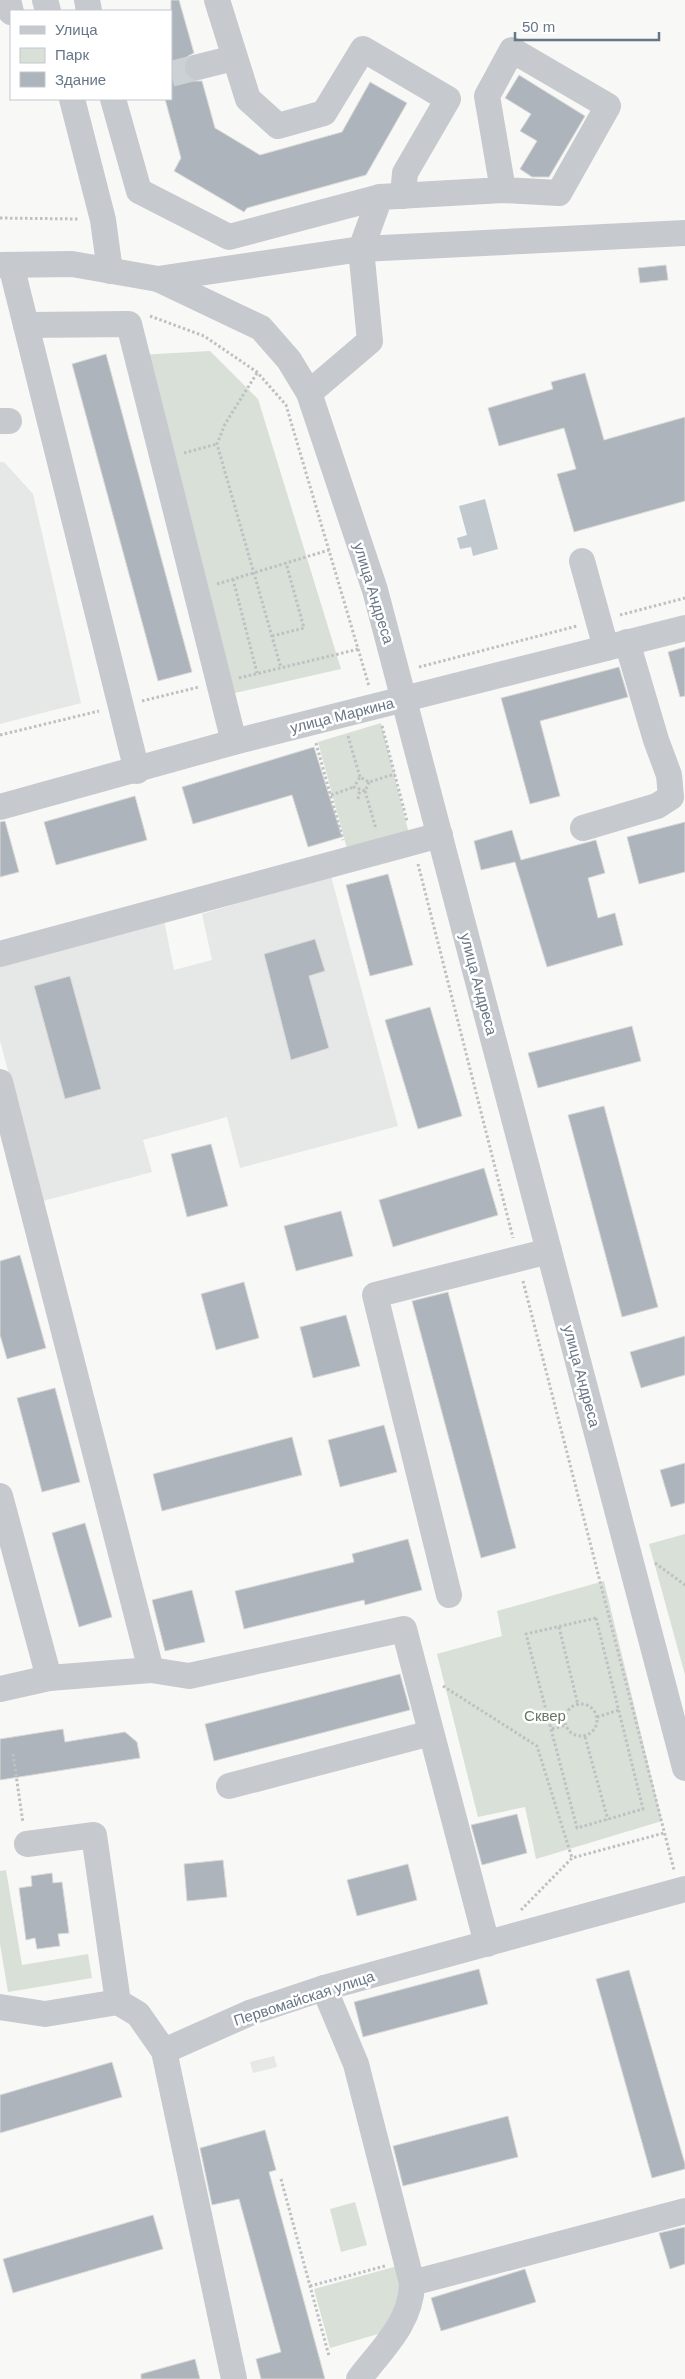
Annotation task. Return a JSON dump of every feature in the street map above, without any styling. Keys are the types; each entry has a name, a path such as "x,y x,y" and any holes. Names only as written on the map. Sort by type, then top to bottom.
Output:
{"street":[{"path":"217,0 248,99 278,126 324,113 363,49 448,99 361,249 370,341 310,393"},
{"path":"113,100 139,191 229,237 391,197 503,190 559,193 608,106 512,50 487,96 503,190"},
{"path":"198,67 234,58"},
{"path":"77,100 103,220 110,271"},
{"path":"138,771 26,325 5,265 72,264 158,279 361,249 685,233"},
{"name":"улица Андреса","path":"158,279 261,328 289,360 310,393 375,590 685,1768"},
{"path":"26,325 129,324 234,742"},
{"path":"582,561 599,621 617,645 656,740 669,775 671,796 657,806 583,828"},
{"name":"улица Маркина","path":"0,807 138,771 234,742 685,628"},
{"path":"0,954 440,835"},
{"path":"0,1082 152,1670"},
{"path":"449,1594 375,1294 549,1250"},
{"path":"0,1496 49,1678"},
{"path":"0,1689 49,1678 152,1670 189,1676 404,1629 487,1944"},
{"path":"228,1786 432,1732"},
{"path":"27,1844 94,1835 118,2002"},
{"name":"Первомайская улица","path":"164,2051 252,2012 324,1988 682,1890"},
{"path":"324,1988 356,2064 409,2272 412,2296 402,2322 359,2379"},
{"path":"0,2007 45,2014 118,2002 138,2014 164,2051 234,2379"},
{"path":"409,2272 685,2211"}],"path":[{"path":"0,218 89,219"},
{"path":"143,313 204,336 257,372 286,405 370,688"},
{"path":"257,372 225,424 217,444 281,668"},
{"path":"178,454 217,444"},
{"path":"212,586 329,550"},
{"path":"272,636 304,628 286,563"},
{"path":"233,579 257,674"},
{"path":"418,668 685,598"},
{"path":"0,735 359,649"},
{"path":"381,723 413,842 664,1833 682,1890"},
{"path":"339,736 348,734 360,777 369,782 394,774"},
{"path":"323,740 315,743 349,860"},
{"path":"354,787 360,777"},
{"path":"369,782 365,791 378,835"},
{"path":"331,795 354,787 365,791"},
{"path":"358,799 360,789"},
{"path":"655,1563 685,1585"},
{"path":"596,1618 643,1809 577,1828 526,1634 559,1627 596,1618"},
{"path":"559,1627 578,1705"},
{"path":"415,1669 537,1746 572,1858"},
{"path":"578,1705 591,1707 597,1716 596,1728 585,1737 574,1735 566,1725 567,1713 578,1705"},
{"path":"597,1716 619,1710"},
{"path":"552,1729 566,1725"},
{"path":"585,1737 608,1820"},
{"path":"13,1754 27,1844"},
{"path":"520,1911 572,1858 664,1833"},
{"path":"281,2179 329,2356"},
{"path":"310,2286 409,2272"}],"shaded area":[{"path":"0,462 4,462 33,494 81,703 0,724"},
{"path":"485,499 498,549 473,556 471,547 460,549 457,538 467,535 459,506"},
{"path":"331,876 398,1126 240,1168 227,1117 143,1140 152,1172 43,1201 0,1041 0,965 164,920 174,970 212,960 202,914"},
{"path":"274,2056 277,2067 253,2073 250,2062"}],"green space":[{"path":"210,351 258,399 341,669 226,695 139,355"},
{"path":"381,723 410,838 349,856 318,742"},
{"path":"685,1534 685,1675 649,1544"},
{"name":"Сквер","path":"604,1581 662,1821 536,1859 525,1807 478,1817 437,1654 502,1636 497,1611"},
{"path":"6,1870 22,1965 88,1954 92,1978 8,1992 0,1944 0,1871"},
{"path":"355,2202 367,2245 341,2252 330,2209"},
{"path":"401,2265 408,2289 385,2332 330,2348 314,2289"}],"building":[{"path":"171,0 179,0 194,53 188,56 184,62 184,71 187,77 193,81 202,81 215,128 260,155 342,132 370,82 407,103 366,175 247,208 244,212 174,171 181,158 165,100 172,100"},
{"path":"519,75 585,116 549,177 532,177 520,169 537,141 520,131 531,114 505,98"},
{"path":"666,265 668,280 640,283 638,268"},
{"path":"106,354 192,672 158,681 72,364"},
{"path":"585,373 604,440 685,417 685,501 574,532 557,474 576,469 564,428 499,446 488,408 553,389 551,382"},
{"path":"685,647 685,696 680,697 668,652"},
{"path":"619,667 628,697 540,721 560,796 530,804 501,698"},
{"path":"314,747 342,837 308,847 292,795 193,824 182,787"},
{"path":"135,796 147,840 56,865 44,822"},
{"path":"5,821 19,872 0,877 0,822"},
{"path":"685,822 685,872 639,884 627,837"},
{"path":"512,830 521,860 596,840 605,873 588,878 598,918 615,913 623,945 547,967 515,862 481,870 474,841"},
{"path":"388,874 413,965 370,976 346,885"},
{"path":"315,939 325,971 309,976 329,1048 291,1060 264,954"},
{"path":"70,976 101,1089 65,1099 34,986"},
{"path":"430,1007 462,1116 418,1129 385,1020"},
{"path":"632,1026 641,1061 538,1088 528,1053"},
{"path":"604,1106 658,1307 622,1317 568,1115"},
{"path":"211,1144 228,1206 187,1217 171,1154"},
{"path":"484,1168 498,1215 393,1247 379,1200"},
{"path":"341,1211 353,1256 296,1271 284,1226"},
{"path":"20,1255 46,1348 7,1359 0,1335 0,1261"},
{"path":"244,1282 259,1338 216,1350 201,1294"},
{"path":"448,1292 516,1548 481,1558 412,1301"},
{"path":"346,1315 360,1366 313,1378 300,1327"},
{"path":"685,1336 685,1375 641,1388 630,1352"},
{"path":"55,1388 80,1482 42,1492 17,1398"},
{"path":"384,1425 397,1472 340,1487 328,1440"},
{"path":"292,1437 302,1475 162,1511 153,1474"},
{"path":"685,1463 685,1503 671,1507 660,1470"},
{"path":"85,1523 112,1617 79,1627 52,1533"},
{"path":"408,1539 422,1590 365,1605 364,1600 244,1629 235,1591 354,1562 352,1554"},
{"path":"192,1590 205,1642 165,1651 152,1600"},
{"path":"400,1674 410,1710 214,1761 205,1724"},
{"path":"63,1729 65,1742 125,1732 137,1742 140,1758 0,1780 0,1739"},
{"path":"517,1814 527,1853 482,1865 471,1825"},
{"path":"223,1860 227,1897 187,1901 184,1864"},
{"path":"408,1864 417,1900 357,1916 347,1880"},
{"path":"52,1873 53,1883 62,1882 69,1933 58,1934 60,1946 37,1949 35,1938 26,1940 19,1888 32,1886 31,1876"},
{"path":"479,1969 488,2004 363,2037 354,2002"},
{"path":"629,1970 685,2164 685,2169 652,2178 596,1979"},
{"path":"112,2062 122,2097 0,2133 0,2095"},
{"path":"508,2116 518,2157 403,2186 393,2146"},
{"path":"265,2130 276,2170 269,2172 325,2379 261,2379 256,2359 281,2352 239,2199 212,2205 200,2148"},
{"path":"153,2215 163,2249 13,2293 3,2259"},
{"path":"685,2227 685,2264 670,2269 659,2233"},
{"path":"525,2269 536,2302 441,2331 431,2298"},
{"path":"195,2359 200,2379 141,2379 141,2374"}],"tunnel":[{"path":"172,74 198,67"}]}
